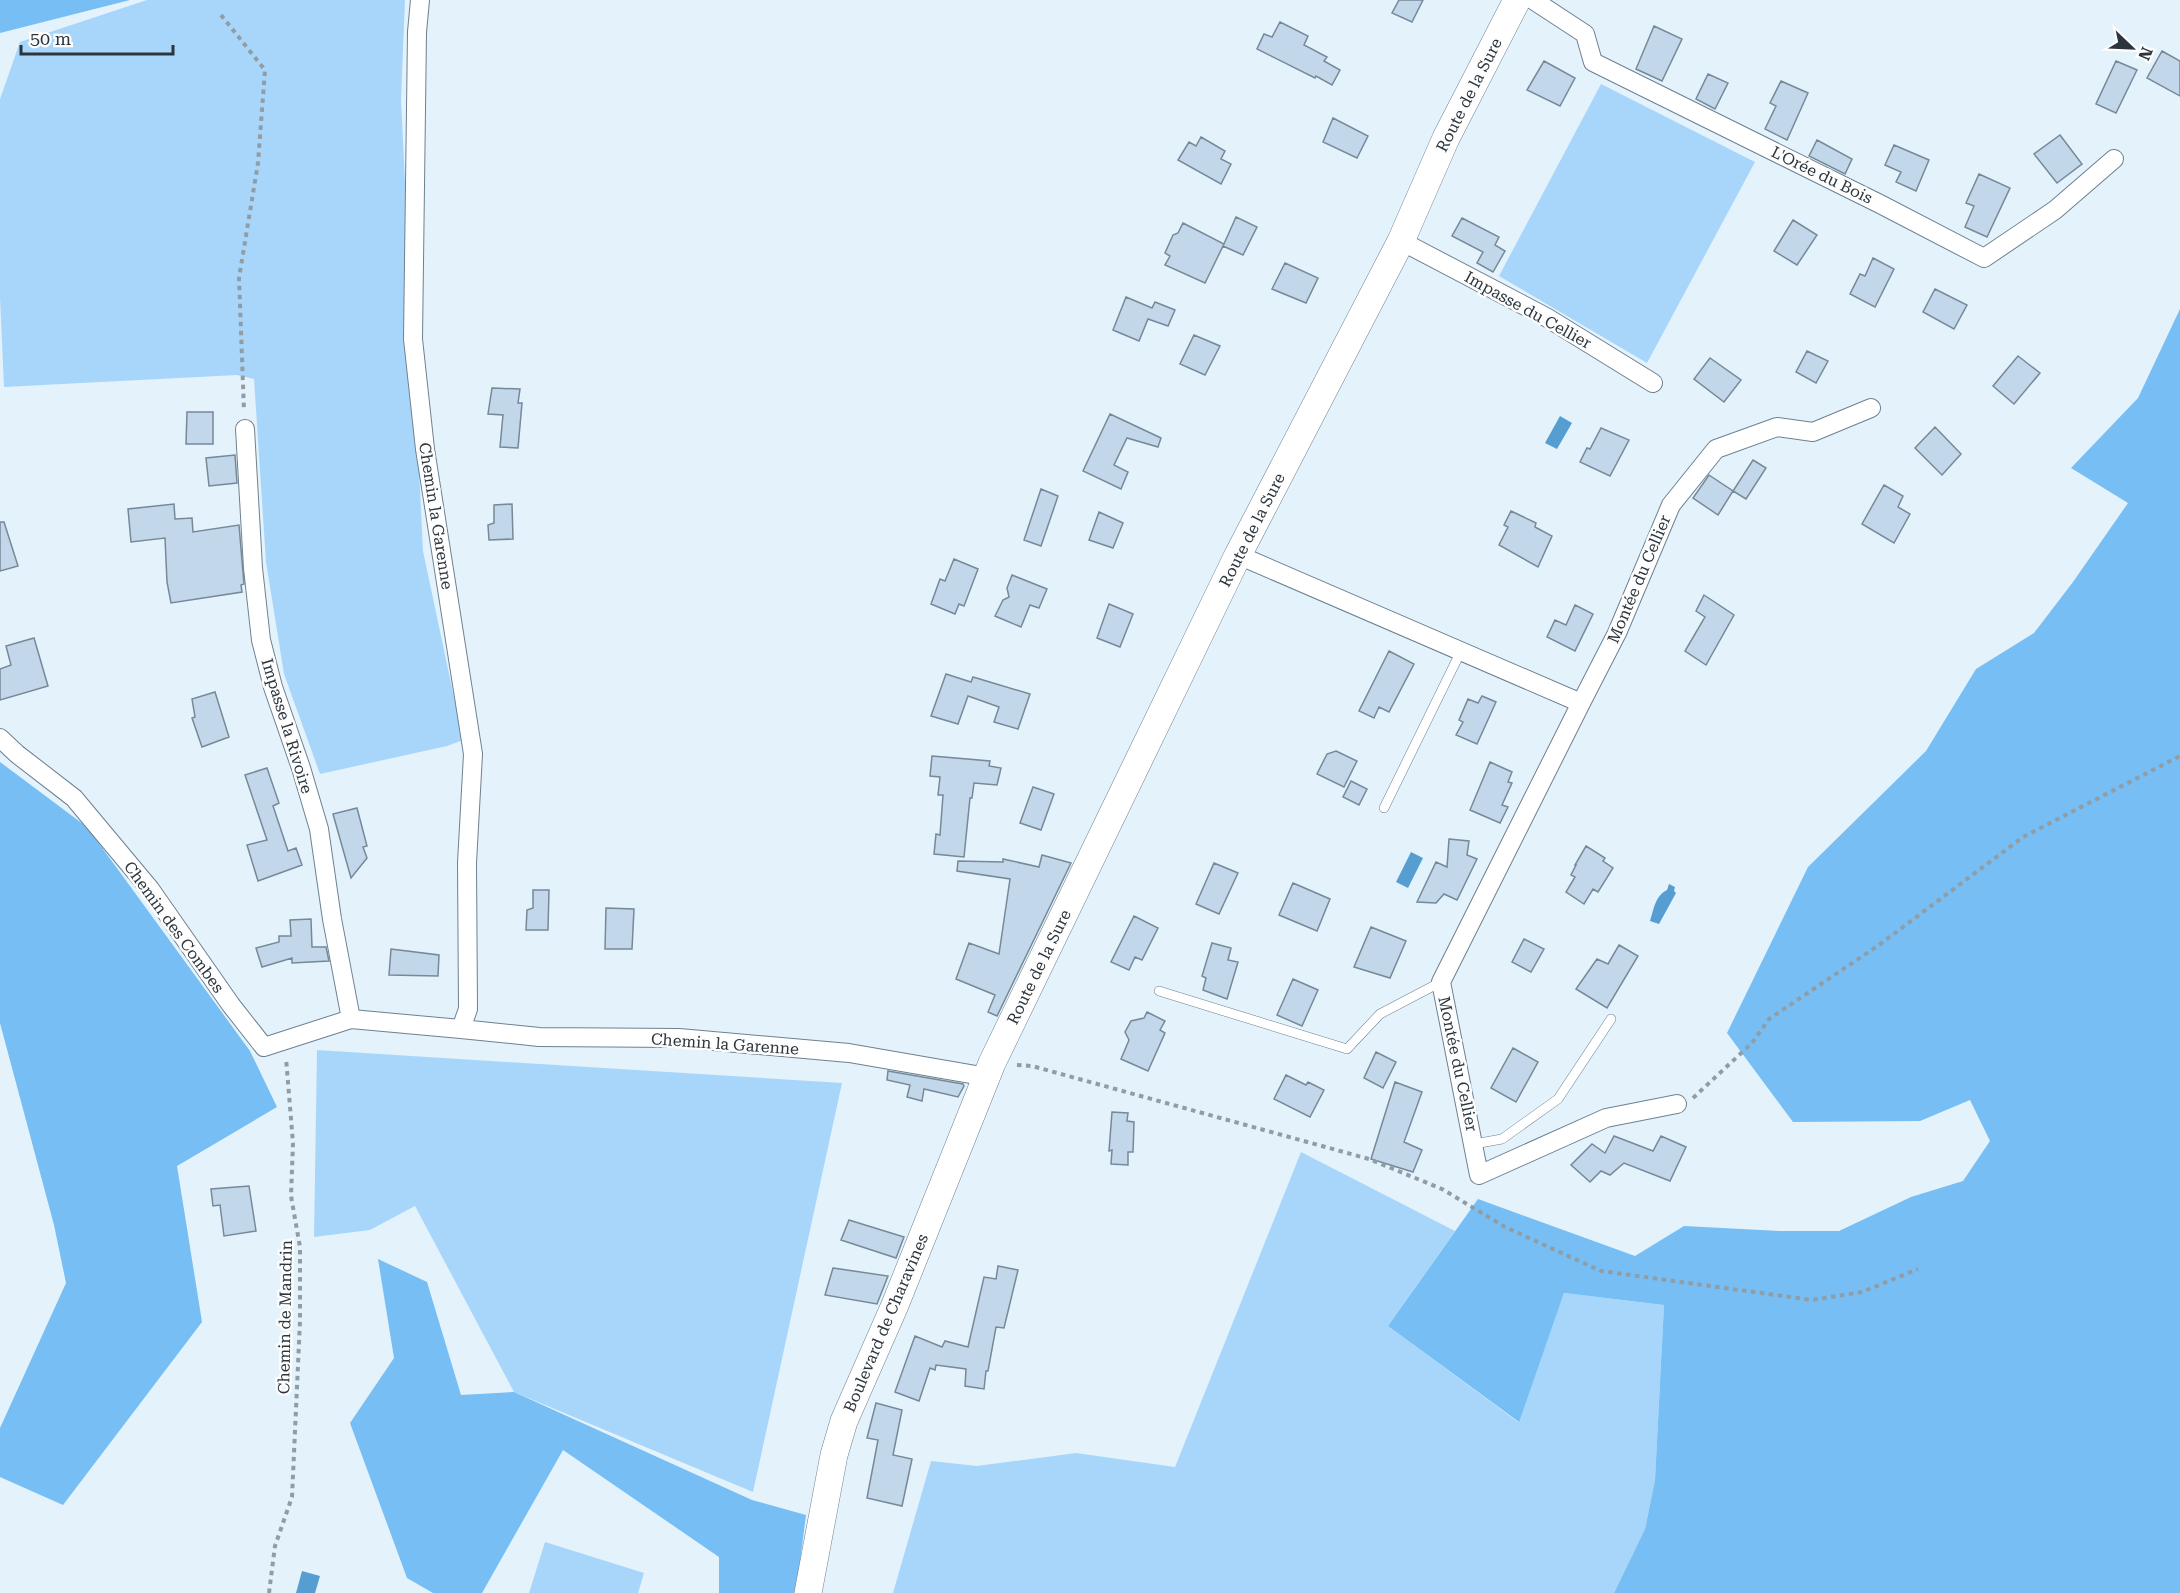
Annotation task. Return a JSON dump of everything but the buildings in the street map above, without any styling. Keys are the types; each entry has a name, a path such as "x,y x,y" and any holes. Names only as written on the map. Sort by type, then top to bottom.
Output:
{"main road":[{"name":"Route de la Sure","path":"989,1071 1238,555 1401,241 1446,138 1517,0"},
{"name":"Boulevard de Charavines","path":"808,1593 834,1455 844,1420 895,1305 989,1071"}],"street":[{"name":"Chemin la Garenne","path":"420,0 417,32 413,339 425,449 473,754 467,863 468,1009 461,1029"},
{"name":"L'Orée du Bois","path":"1533,0 1585,34 1593,62 1881,204 1984,258 2055,210 2114,159"},
{"name":"Impasse du Cellier","path":"1401,241 1546,317 1653,383"},
{"name":"Montée du Cellier","path":"1677,1104 1606,1118 1479,1175 1441,982 1617,633 1671,505 1716,449 1777,427 1813,432 1871,408"},
{"name":"Impasse la Rivoire","path":"245,429 253,568 261,640 273,687 319,829 332,919 351,1019"},
{"path":"1238,555 1581,703"},
{"name":"Chemin des Combes","path":"0,738 74,798 150,889 231,1005 264,1047"},
{"name":"Chemin la Garenne","path":"264,1047 351,1019 539,1037 679,1038 849,1053 976,1075 989,1071"}],"lane":[{"path":"1384,808 1461,651"},
{"path":"1160,991 1347,1049 1380,1014 1441,982"},
{"path":"1474,1144 1502,1139 1558,1099 1611,1019"}],"path":[{"path":"221,15 265,70 258,163 239,278 245,429"},
{"path":"1677,1104 1695,1097 1752,1042 1769,1019 1879,945 2023,837 2180,756"},
{"name":"Chemin de Mandrin","path":"269,1593 275,1546 292,1497 300,1321 300,1248 291,1196 292,1143 289,1087 283,1040"},
{"path":"989,1071 1032,1066 1369,1159 1442,1189 1505,1227 1601,1271 1812,1300 1862,1292 1918,1269"}],"shaded area":[{"path":"0,0 130,0 0,33"},
{"path":"147,0 405,0 401,100 423,551 463,740 447,746 320,774 284,674 266,562 254,379 237,375 4,387 0,298 0,99 20,42"},
{"path":"1601,84 1755,162 1647,363 1499,276"},
{"path":"2180,309 2180,1593 1614,1593 1645,1529 1655,1480 1664,1305 1564,1293 1519,1422 1388,1326 1478,1199 1635,1256 1684,1226 1780,1231 1839,1231 1911,1197 1963,1181 1990,1141 1970,1100 1920,1121 1793,1122 1727,1033 1808,867 1926,751 1976,669 2034,633 2128,503 2071,468 2138,398"},
{"path":"1560,416 1572,423 1557,449 1545,443"},
{"path":"0,762 87,827 250,1051 277,1107 177,1166 202,1322 63,1505 0,1477 0,1428 66,1283 54,1225 0,1023"},
{"path":"1411,852 1423,858 1408,888 1396,882"},
{"path":"1669,884 1675,887 1676,893 1659,924 1650,921 1657,899 1667,890"},
{"path":"317,1050 842,1083 753,1492 514,1392 415,1206 370,1230 314,1237"},
{"path":"1301,1152 1455,1231 1388,1326 1518,1422 1564,1293 1664,1305 1655,1480 1645,1529 1614,1593 893,1593 931,1461 977,1466 1076,1453 1175,1467"},
{"path":"378,1259 427,1282 461,1395 514,1392 752,1500 806,1515 796,1593 719,1593 719,1557 563,1450 482,1593 433,1593 407,1578 350,1423 394,1358"},
{"path":"545,1542 644,1573 638,1593 529,1593"},
{"path":"302,1571 320,1576 315,1593 296,1593"}]}
